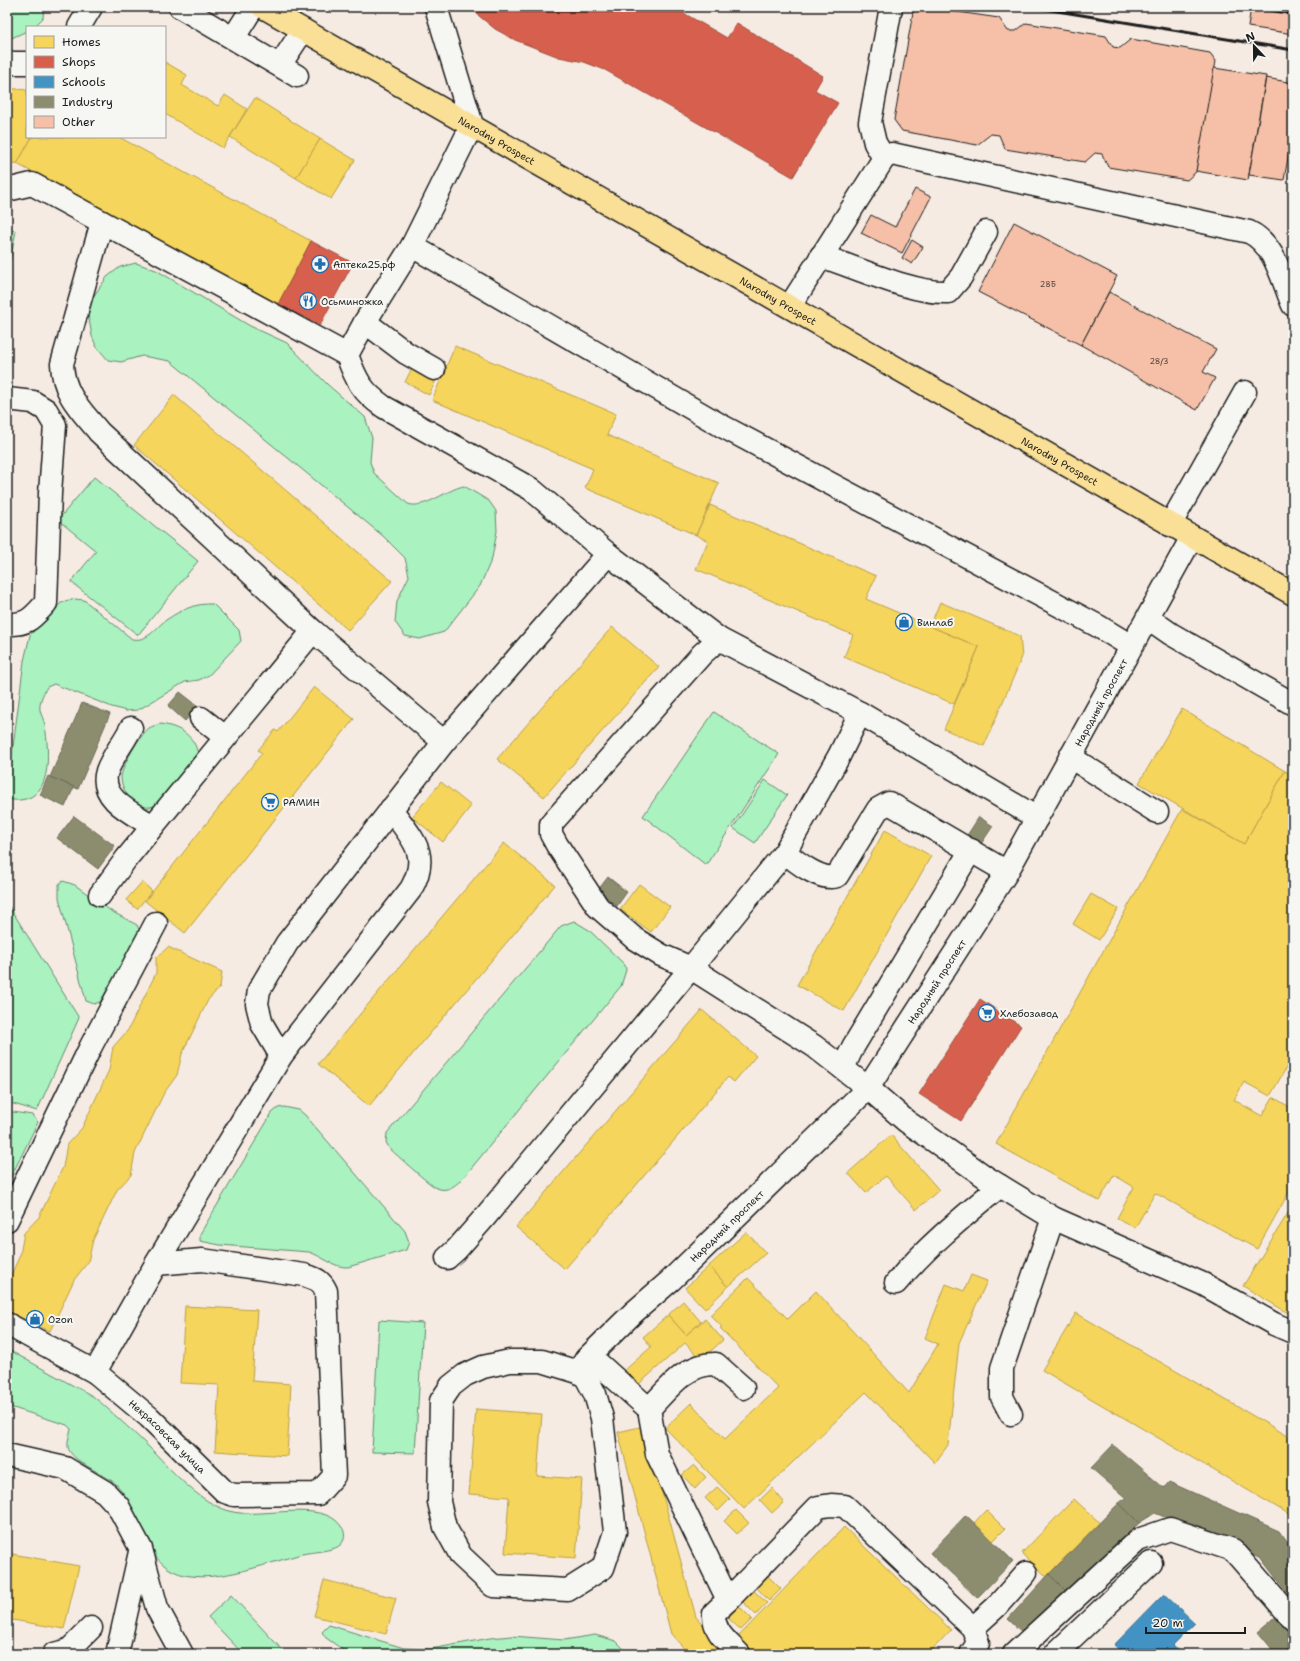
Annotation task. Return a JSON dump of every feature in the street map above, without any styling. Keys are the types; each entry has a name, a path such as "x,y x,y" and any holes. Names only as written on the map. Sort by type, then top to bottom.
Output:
{"main road":[{"name":"Narodny Prospect","path":"263,7 1293,594"}],"street":[{"path":"79,26 91,7"},
{"path":"180,7 234,37 288,70 303,30"},
{"path":"234,37 253,7"},
{"path":"347,356 365,322 412,246 472,125 436,7"},
{"path":"884,158 875,143 870,122 891,7"},
{"path":"7,63 26,63"},
{"path":"790,306 884,158 892,154 1249,232 1258,237 1271,252 1293,304"},
{"path":"7,190 32,184 347,356 354,374 369,396 384,407 531,489 608,554 719,639 860,713 1037,818"},
{"path":"102,222 62,364 63,379 72,399 99,432 313,631 444,742"},
{"path":"821,256 930,292 948,292 961,277 986,232"},
{"path":"412,246 722,426 1098,626 1131,646"},
{"path":"365,322 406,353 434,369"},
{"path":"1170,525 1245,392"},
{"path":"7,399 33,402 46,410 55,425 50,494 46,603 34,617 20,624 7,624"},
{"path":"55,425 84,414"},
{"name":"Народный проспект","path":"584,1364 868,1088 1007,872 1192,537"},
{"path":"281,1056 262,1024 257,1004 259,990 287,944 444,742 608,554"},
{"path":"1148,618 1172,634 1293,704"},
{"path":"100,896 153,826 313,631"},
{"path":"719,639 702,654 551,824 551,834 557,845 598,907 635,939 661,954 692,968 814,1046 868,1088 906,1121 1000,1186 1053,1218 1203,1284 1274,1324 1293,1332"},
{"path":"447,1258 457,1249 485,1217 692,968 785,852 860,713"},
{"path":"201,718 225,737"},
{"path":"131,728 107,771 106,784 114,799 122,807 153,826"},
{"path":"1070,757 1157,812"},
{"path":"785,852 797,863 824,877 832,878 837,876 878,809 889,803 1007,872"},
{"path":"95,1372 156,1264 281,1056 411,889 418,876 420,865 417,846 391,809"},
{"path":"843,1068 853,1047 971,850"},
{"path":"7,1220 91,1046 156,923"},
{"path":"896,1283 907,1269 963,1216 1000,1186"},
{"path":"1011,1414 1002,1397 1002,1368 1053,1218"},
{"name":"Некрасовская улица","path":"7,1324 95,1372 149,1417 225,1492 234,1495 318,1494 334,1476 326,1292 319,1280 304,1275 202,1260 156,1264"},
{"path":"584,1364 586,1377 595,1394 602,1418 615,1532 603,1568 568,1590 493,1586 462,1556 445,1527 439,1502 441,1401 451,1386 465,1375 483,1367 510,1361 542,1361 584,1364 649,1409 657,1454 728,1600"},
{"path":"649,1409 681,1376 692,1369 707,1363 716,1364 743,1388"},
{"path":"7,1455 65,1468 105,1492 118,1506 141,1549 157,1608 182,1654"},
{"path":"740,1654 718,1632 714,1621 714,1614 818,1507 830,1504 845,1506 974,1628 978,1643 972,1654"},
{"path":"1014,1654 1138,1540 1170,1529 1233,1550 1293,1618"},
{"path":"117,1654 141,1549"},
{"path":"1055,1654 1151,1563"},
{"path":"974,1628 996,1607 1026,1573"},
{"path":"54,1654 69,1650 91,1628"}],"green space":[{"path":"7,7 44,7 43,18 35,26 26,26 26,31 7,40"},
{"path":"7,229 16,231 7,277"},
{"path":"136,263 156,270 250,326 287,343 328,385 365,417 372,438 370,462 374,473 408,504 414,505 428,502 464,486 489,501 496,511 497,531 492,558 480,586 444,632 420,639 405,636 395,622 397,601 409,576 405,558 383,536 170,361 142,356 121,362 108,360 96,346 92,336 88,314 93,297 107,277 120,267"},
{"path":"94,477 198,561 138,635 71,582 96,551 58,520"},
{"path":"75,599 84,600 132,639 143,638 151,634 166,620 183,610 194,606 213,604 239,630 241,641 209,675 199,680 185,682 138,710 126,711 112,707 54,684 47,687 40,704 40,712 45,725 46,736 46,774 42,785 35,794 26,799 12,800 8,797 7,793 24,661 30,635 61,603"},
{"path":"714,712 779,754 706,865 643,816"},
{"path":"161,724 174,727 190,737 198,755 178,784 166,798 154,806 142,806 132,800 124,790 121,778 122,773 141,737 150,727"},
{"path":"765,780 787,795 755,843 733,828"},
{"path":"63,881 75,885 111,911 137,925 140,932 139,938 100,1002 94,1004 86,1001 59,898 59,884"},
{"path":"7,903 79,1018 37,1111 7,1102"},
{"path":"574,921 589,930 625,965 626,970 621,986 464,1177 449,1189 441,1189 433,1186 389,1148 386,1142 387,1133 561,926"},
{"path":"284,1107 299,1110 305,1115 405,1231 409,1242 406,1250 348,1267 343,1267 333,1264 309,1252 220,1245 200,1241 200,1234 272,1113 278,1108"},
{"path":"7,1111 32,1115 38,1122 7,1185"},
{"path":"379,1320 423,1323 415,1453 372,1452"},
{"path":"7,1349 86,1392 96,1399 120,1419 188,1486 207,1501 229,1511 241,1513 305,1511 320,1513 332,1518 343,1528 343,1542 336,1548 302,1554 255,1568 220,1575 203,1577 187,1576 173,1571 162,1564 154,1554 147,1543 131,1506 116,1484 81,1462 70,1452 68,1440 71,1429 67,1425 7,1406"},
{"path":"231,1595 286,1654 243,1654 208,1617"},
{"path":"329,1625 404,1648 431,1649 490,1638 512,1636 564,1640 595,1635 616,1641 629,1654 349,1654 326,1638 322,1632"}],"building: Homes":[{"path":"166,63 187,75 182,85 218,106 225,95 247,109 223,148 166,115"},
{"path":"7,88 26,90 26,138 31,138 17,164 7,161"},
{"path":"255,98 320,139 296,178 230,137"},
{"path":"31,138 121,138 311,241 278,304 17,164"},
{"path":"320,139 355,160 331,199 296,178"},
{"path":"455,346 616,414 607,435 719,483 696,535 585,488 593,469 432,400"},
{"path":"412,368 436,380 429,395 405,382"},
{"path":"174,395 392,581 348,630 134,445"},
{"path":"710,505 876,576 866,599 979,647 954,704 844,657 853,635 696,569 708,541 696,535"},
{"path":"940,602 1020,636 1022,657 984,746 944,729 979,647 930,626"},
{"path":"612,627 659,667 544,797 497,759"},
{"path":"314,687 354,719 185,933 145,901 262,753 258,750 275,730 278,732"},
{"path":"1182,709 1285,771 1244,844 1139,783"},
{"path":"1285,771 1293,775 1293,996 1289,1003 1293,1006 1293,1056 1270,1096 1244,1082 1234,1100 1262,1116 1273,1097 1293,1109 1293,1185 1257,1249 1155,1193 1135,1228 1117,1218 1134,1187 1114,1175 1099,1201 996,1144 1182,809 1244,844"},
{"path":"441,782 471,806 443,842 412,817"},
{"path":"885,830 931,856 844,1011 797,985"},
{"path":"504,843 555,885 369,1106 318,1064"},
{"path":"142,882 152,891 137,909 126,900"},
{"path":"639,884 670,907 651,932 620,909"},
{"path":"1091,894 1118,909 1099,940 1073,924"},
{"path":"168,947 222,972 220,987 208,1000 182,1054 177,1075 164,1093 135,1153 131,1175 117,1190 93,1240 88,1262 74,1280 50,1331 7,1311 7,1284 20,1255 24,1233 39,1217 63,1167 67,1144 82,1128 109,1070 113,1047 128,1030 156,973 156,958"},
{"path":"702,1010 756,1056 734,1082 728,1077 565,1269 516,1227"},
{"path":"891,1135 939,1190 916,1210 886,1176 866,1193 848,1173"},
{"path":"1293,1205 1293,1316 1243,1286"},
{"path":"746,1232 766,1253 728,1287 709,1266"},
{"path":"709,1266 728,1287 705,1309 685,1288"},
{"path":"971,1275 987,1281 959,1343 948,1445 935,1463 866,1392 744,1509 665,1428 691,1403 725,1439 778,1388 720,1328 722,1327 710,1315 748,1278 788,1319 816,1291 909,1393 938,1344 925,1338 946,1284 964,1291"},
{"path":"683,1301 701,1322 686,1335 668,1315"},
{"path":"185,1306 257,1310 252,1381 291,1384 287,1456 215,1451 219,1385 180,1383"},
{"path":"1076,1313 1293,1439 1292,1516 1042,1370"},
{"path":"668,1315 686,1335 705,1319 723,1340 701,1360 685,1343 638,1385 625,1370 651,1347 643,1337"},
{"path":"476,1409 542,1414 537,1476 582,1479 576,1558 505,1553 509,1497 469,1494"},
{"path":"644,1426 696,1617 730,1654 689,1654 671,1634 618,1432"},
{"path":"694,1465 706,1477 695,1489 682,1475"},
{"path":"717,1487 730,1499 718,1511 705,1498"},
{"path":"772,1488 784,1502 772,1513 760,1500"},
{"path":"1074,1499 1100,1523 1047,1577 1022,1553"},
{"path":"736,1510 749,1523 737,1534 724,1521"},
{"path":"986,1510 1005,1529 993,1541 974,1523"},
{"path":"844,1527 951,1630 928,1654 756,1654 738,1637"},
{"path":"7,1553 79,1566 64,1629 7,1619"},
{"path":"768,1576 781,1589 769,1601 757,1588"},
{"path":"324,1580 396,1598 386,1634 314,1616"},
{"path":"754,1591 767,1603 756,1615 743,1602"},
{"path":"739,1606 752,1619 741,1630 728,1618"}],"building: Shops":[{"path":"472,7 673,7 727,38 737,23 823,76 815,90 838,103 793,177 605,70 584,62 559,57 515,40 495,29 479,16"},
{"path":"311,241 353,263 320,325 278,304"},
{"path":"980,999 1021,1026 961,1121 919,1094"}],"building: Schools":[{"path":"1164,1594 1195,1623 1173,1645 1183,1654 1117,1654 1120,1651 1114,1645"}],"building: Industry":[{"path":"180,692 198,706 185,721 168,706"},
{"path":"82,703 110,714 78,789 50,777"},
{"path":"48,776 74,787 65,807 40,795"},
{"path":"74,816 115,846 98,869 57,838"},
{"path":"979,817 993,826 979,847 966,837"},
{"path":"608,877 627,892 617,906 598,890"},
{"path":"1113,1445 1164,1488 1169,1482 1279,1531 1293,1550 1293,1600 1260,1557 1155,1513 1139,1523 1119,1503 1126,1498 1091,1468"},
{"path":"1119,1503 1139,1523 1069,1594 1049,1574"},
{"path":"966,1515 1013,1561 977,1598 930,1553"},
{"path":"1049,1574 1069,1594 1026,1636 1008,1619"},
{"path":"1278,1615 1293,1633 1293,1654 1276,1654 1258,1632"}],"building: Other":[{"path":"923,7 999,18 1008,31 1016,31 1026,23 1106,36 1113,47 1120,48 1131,39 1210,53 1216,61 1196,172 1187,180 1108,167 1102,154 1095,153 1085,162 1005,149 999,135 991,134 977,145 902,131 894,120 913,12"},
{"path":"1251,7 1293,7 1293,34 1248,27"},
{"path":"1214,68 1266,76 1248,180 1196,171"},
{"path":"1266,78 1293,83 1293,130 1284,180 1249,175"},
{"path":"915,189 931,197 902,253 861,233 871,215 895,227"},
{"path":"1014,222 1117,276 1081,345 978,292"},
{"path":"912,240 923,247 912,264 902,258"},
{"path":"1109,292 1216,349 1203,372 1215,378 1197,410 1081,345"}],"railway":[{"path":"1033,7 1293,50"},
{"path":"1252,7 1293,14"}],"place":[{"name":"Аптека25.рф","path":"320,264"},
{"name":"Осьминожка","path":"308,301"},
{"name":"Винлаб","path":"904,622"},
{"name":"РАМИН","path":"270,802"},
{"name":"Хлебозавод","path":"987,1013"},
{"name":"Ozon","path":"35,1319"}]}
